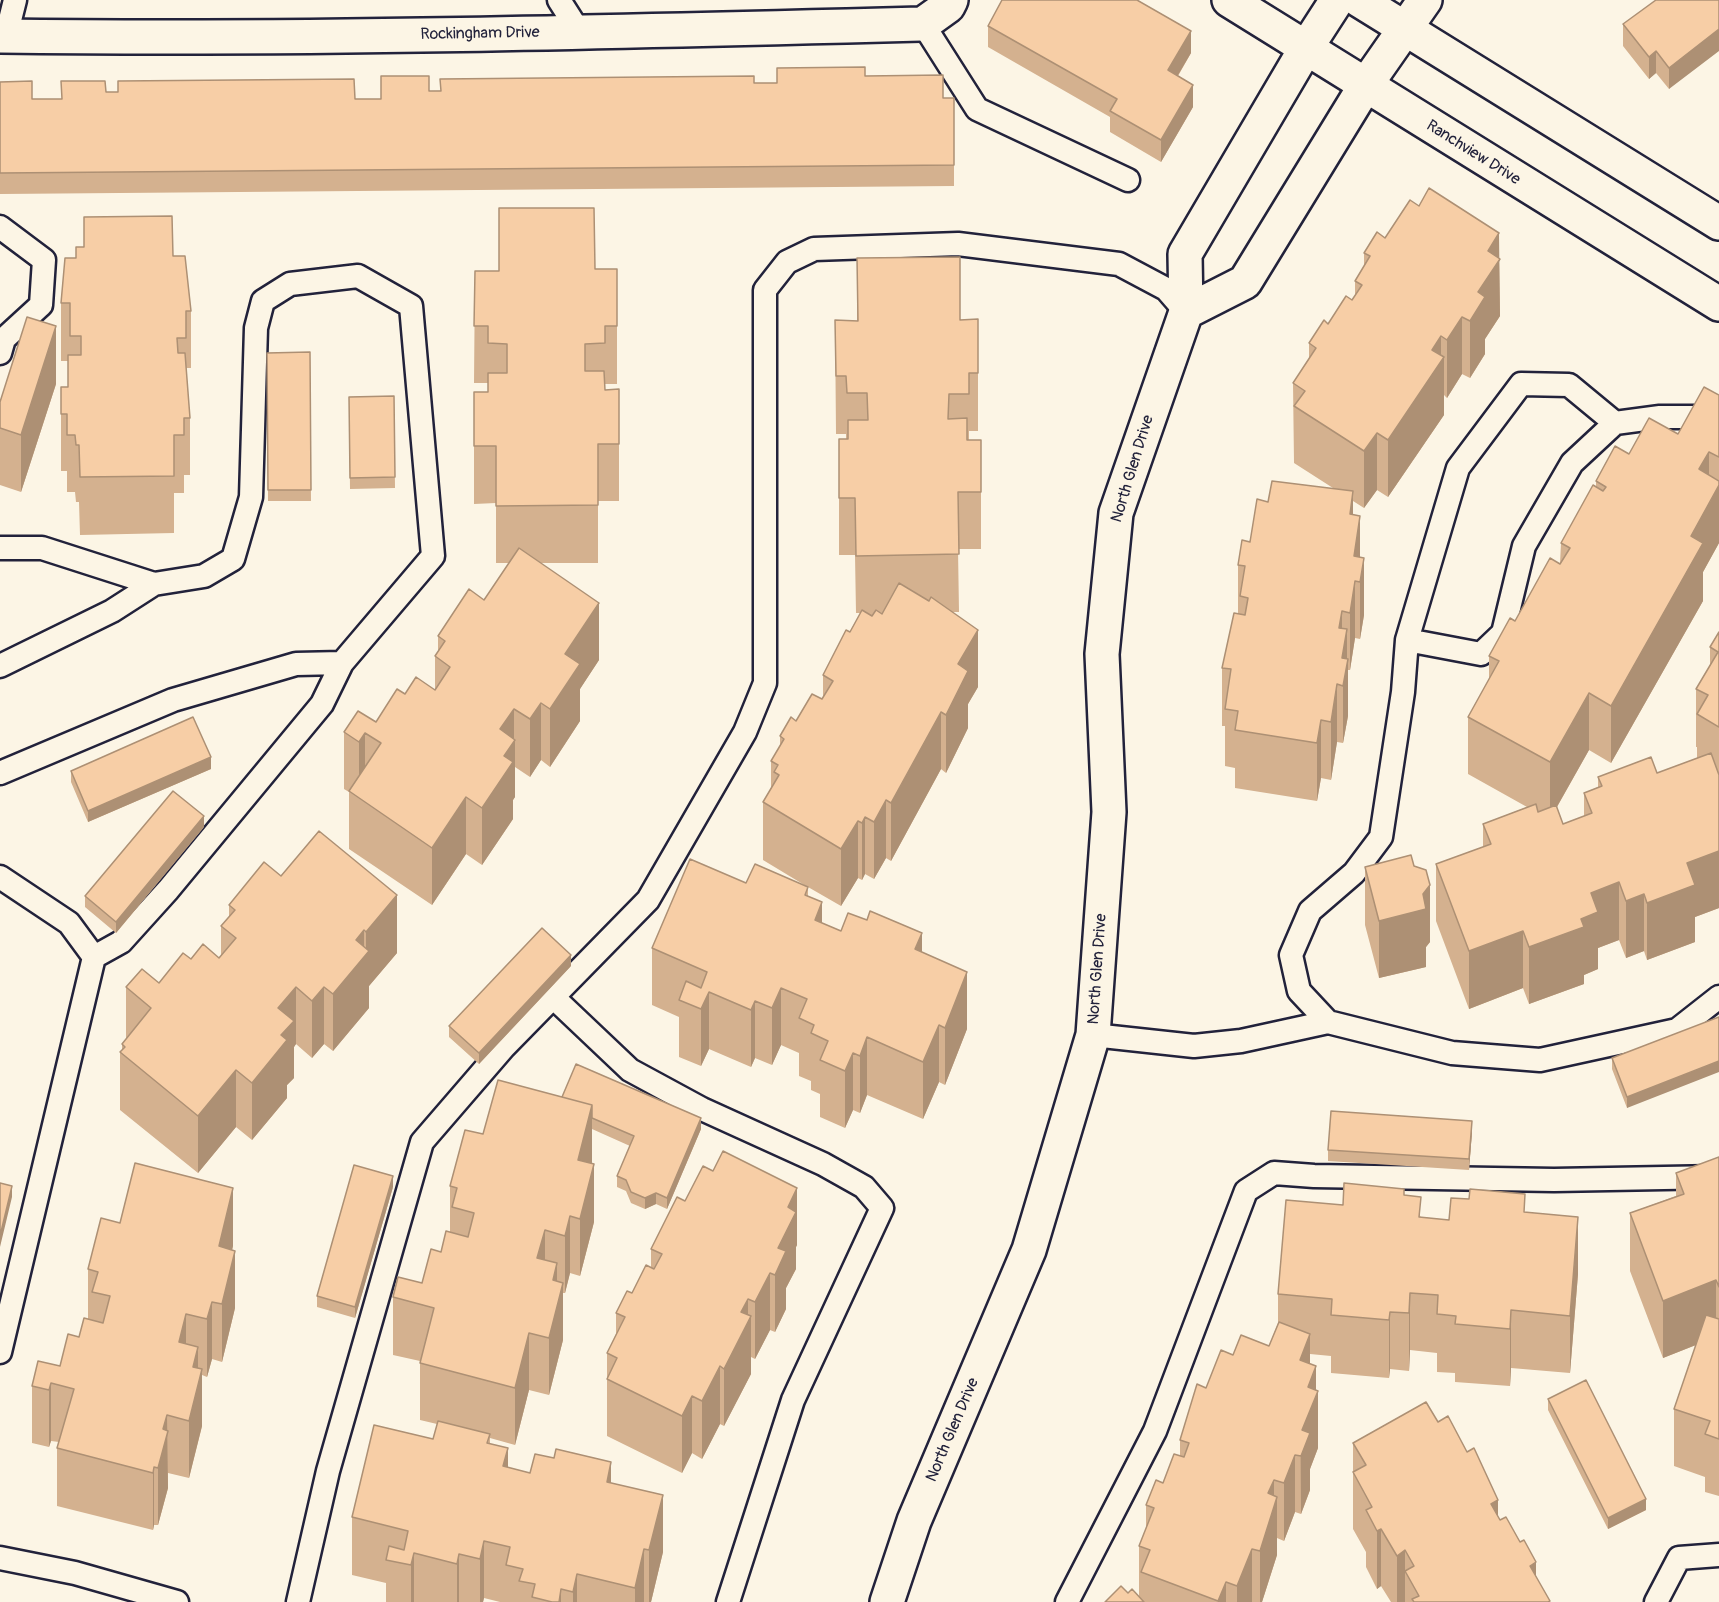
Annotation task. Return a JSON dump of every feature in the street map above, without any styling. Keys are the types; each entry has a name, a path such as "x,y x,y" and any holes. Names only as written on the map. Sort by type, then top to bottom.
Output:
{"street":[{"path":"923,24 948,6 951,0"},
{"name":"Ranchview Drive","path":"1229,0 1719,304"},
{"name":"North Glen Drive","path":"887,1602 914,1521 1029,1250 1093,1035 1109,812 1102,654 1116,513 1186,312 1185,254 1306,48 1337,0"},
{"path":"1359,0 1719,223"},
{"path":"1186,312 1245,282 1365,86 1425,0"},
{"name":"Rockingham Drive","path":"3,36 104,38 580,33 923,24"}],"lane":[{"path":"3,36 15,0"},
{"path":"559,0 580,33"},
{"path":"923,24 977,109 1128,180"},
{"path":"0,227 44,260 41,305 4,339 0,353"},
{"path":"298,1602 328,1471 422,1142 504,1047 648,900 745,732 765,683 765,290 787,262 814,249 958,244 1119,264 1166,289 1186,312"},
{"path":"0,666 112,611 154,584 204,576 233,559 251,497 256,328 264,301 290,284 358,276 411,306 433,556 342,663 322,704 168,890 120,942 94,957 0,1352"},
{"path":"1328,1022 1299,991 1291,955 1310,911 1354,873 1381,837 1403,692 1407,640 1458,468 1521,384 1569,385 1615,423"},
{"path":"1407,640 1481,654 1503,633 1524,546 1572,463 1615,423 1660,417 1695,417 1719,425"},
{"path":"0,548 42,548 154,584"},
{"path":"0,773 173,700 296,664 342,663"},
{"path":"0,877 69,922 94,957"},
{"path":"553,997 630,1070 702,1108 823,1164 864,1187 882,1208 793,1400 728,1602"},
{"path":"1093,1035 1194,1046 1241,1041 1328,1022 1452,1053 1540,1060 1677,1030 1719,997"},
{"path":"1067,1602 1155,1431 1246,1191 1274,1173 1314,1176 1554,1180 1719,1177"},
{"path":"1656,1602 1679,1558 1719,1555"},
{"path":"0,1558 75,1573 177,1602"}],"building":[{"path":"1002,0 1137,0 1191,31 1168,70 1193,85 1161,140 1110,111 1117,99 988,26"},
{"path":"1656,0 1719,0 1719,29 1669,68 1656,51 1649,57 1623,24"},
{"path":"865,67 865,76 943,75 943,98 954,98 954,165 0,173 0,82 32,81 32,99 62,99 61,81 105,81 106,92 118,92 118,81 354,79 355,99 381,99 381,76 429,76 429,91 441,91 440,79 754,76 754,83 777,83 777,68"},
{"path":"1429,188 1499,233 1488,251 1500,259 1478,292 1485,297 1470,321 1462,317 1447,340 1441,336 1432,350 1444,357 1388,440 1377,433 1364,451 1294,406 1305,391 1293,383 1316,348 1309,343 1324,320 1328,324 1346,296 1352,300 1362,285 1355,281 1370,256 1364,253 1377,232 1385,238 1410,200 1419,206"},
{"path":"499,208 594,208 595,269 617,269 617,326 605,326 605,343 585,344 585,371 604,371 605,390 619,389 619,444 598,444 598,505 496,506 496,446 474,446 474,392 488,392 488,373 507,373 507,344 488,343 488,326 474,326 475,271 499,271"},
{"path":"172,216 173,256 185,256 191,311 186,311 186,338 177,338 178,353 185,353 190,418 184,418 184,435 174,435 174,476 80,477 79,445 76,445 75,435 67,435 67,414 61,414 61,387 68,387 68,355 81,355 81,336 70,336 70,303 61,303 65,258 76,258 76,247 84,247 84,217"},
{"path":"960,257 960,320 978,319 978,373 969,373 969,394 949,394 948,419 967,418 967,440 981,440 981,492 958,492 959,554 856,556 855,498 839,498 839,439 848,439 848,420 868,420 867,393 847,393 846,376 836,376 835,320 858,321 857,258"},
{"path":"27,317 56,326 21,435 0,428 0,402"},
{"path":"310,352 311,490 268,490 267,353"},
{"path":"1704,387 1719,395 1719,457 1709,452 1699,469 1719,481 1719,485 1691,536 1703,543 1611,706 1589,693 1550,762 1468,717 1499,661 1489,656 1510,618 1515,621 1550,558 1560,564 1570,548 1561,543 1593,485 1603,491 1606,487 1596,481 1615,446 1629,454 1649,418 1678,434"},
{"path":"394,396 395,477 350,478 349,397"},
{"path":"1272,481 1353,491 1350,514 1360,516 1354,556 1364,558 1360,582 1355,581 1350,613 1342,611 1339,628 1347,629 1342,658 1348,659 1343,686 1337,684 1331,722 1321,720 1317,743 1235,730 1238,711 1225,709 1231,669 1222,668 1234,613 1245,615 1248,598 1240,596 1245,566 1238,565 1242,540 1250,542 1257,499 1268,502"},
{"path":"519,548 599,603 565,654 580,664 550,709 541,703 530,719 514,709 500,729 515,740 504,756 513,762 482,808 466,797 432,848 349,791 381,743 365,733 359,742 344,732 358,711 376,722 397,689 405,694 416,677 435,690 450,667 435,656 445,641 438,636 469,589 484,600"},
{"path":"899,583 929,601 931,597 978,630 958,664 968,671 946,715 941,712 891,803 886,800 874,822 865,817 862,823 858,821 841,849 763,802 779,775 774,772 778,765 771,761 784,739 780,736 791,717 796,721 812,694 822,699 833,681 823,675 846,630 850,632 862,610 872,616 876,610 882,614"},
{"path":"1719,632 1719,727 1697,714 1708,695 1696,689 1718,652 1710,647"},
{"path":"193,717 211,757 88,811 71,771"},
{"path":"1711,753 1719,775 1719,851 1687,863 1695,885 1647,903 1644,894 1626,901 1619,882 1591,893 1598,912 1581,919 1584,927 1529,947 1523,931 1469,951 1436,864 1491,844 1483,824 1536,804 1538,812 1556,805 1563,824 1592,813 1584,793 1602,786 1598,777 1651,757 1657,773"},
{"path":"173,791 204,816 116,922 85,896"},
{"path":"319,831 397,895 366,932 364,930 356,940 369,951 333,994 324,987 312,1001 296,987 278,1008 294,1021 281,1035 287,1040 252,1083 236,1070 198,1116 120,1052 125,1047 122,1044 151,1008 126,987 142,969 159,983 183,953 191,959 203,944 219,958 236,938 221,926 235,910 229,905 264,862 281,876"},
{"path":"1411,855 1414,866 1426,870 1430,885 1423,894 1426,909 1379,921 1365,867"},
{"path":"690,859 746,883 755,864 808,887 805,895 822,902 815,920 841,931 848,913 867,920 870,911 922,933 915,949 967,972 945,1028 939,1025 923,1062 867,1037 860,1056 853,1053 845,1071 820,1060 828,1041 811,1033 814,1025 799,1018 807,999 781,988 772,1008 755,1001 751,1010 709,992 701,1009 679,1000 686,981 701,988 707,972 652,948"},
{"path":"542,928 571,955 479,1053 449,1026"},
{"path":"1719,1017 1719,1061 1627,1097 1612,1058"},
{"path":"576,1064 701,1118 667,1198 656,1193 645,1198 631,1192 626,1180 617,1176 634,1136 592,1118 592,1105 562,1097"},
{"path":"498,1080 592,1105 578,1160 594,1164 580,1219 570,1216 565,1236 545,1230 537,1258 557,1263 553,1280 563,1283 549,1338 529,1333 515,1388 420,1363 434,1308 393,1297 398,1277 422,1283 431,1249 441,1252 446,1231 468,1237 474,1213 452,1207 457,1188 450,1186 465,1130 483,1134"},
{"path":"1331,1111 1472,1121 1469,1159 1328,1150"},
{"path":"723,1151 797,1188 788,1207 796,1212 778,1248 786,1251 775,1275 770,1273 755,1302 748,1299 741,1312 751,1316 724,1369 720,1366 702,1401 692,1396 682,1416 607,1379 617,1358 607,1353 625,1317 616,1313 627,1291 632,1293 646,1265 654,1269 662,1254 651,1249 677,1197 685,1201 703,1166 713,1171"},
{"path":"1719,1157 1719,1287 1716,1280 1663,1301 1630,1213 1684,1194 1676,1173"},
{"path":"135,1163 233,1188 219,1246 235,1251 222,1304 212,1302 207,1319 186,1314 179,1342 198,1347 193,1367 202,1369 189,1421 167,1415 163,1429 168,1431 158,1468 154,1467 153,1473 57,1448 74,1389 51,1383 49,1390 32,1386 38,1361 60,1366 68,1334 79,1337 84,1318 103,1323 110,1296 92,1292 98,1272 88,1269 101,1218 120,1223"},
{"path":"354,1165 393,1176 355,1307 317,1296"},
{"path":"0,1183 12,1186 0,1236"},
{"path":"1344,1183 1404,1189 1404,1195 1421,1197 1419,1217 1449,1220 1451,1198 1469,1199 1470,1189 1525,1194 1524,1212 1578,1217 1570,1316 1511,1310 1510,1329 1455,1324 1456,1316 1437,1314 1438,1295 1410,1293 1409,1313 1390,1312 1389,1320 1331,1315 1332,1299 1278,1294 1286,1200 1343,1205"},
{"path":"1706,1315 1719,1319 1719,1439 1705,1434 1710,1421 1674,1409"},
{"path":"1279,1322 1310,1334 1300,1360 1316,1366 1308,1387 1318,1391 1302,1430 1310,1433 1301,1456 1295,1455 1284,1483 1274,1480 1268,1493 1277,1497 1260,1551 1252,1549 1237,1586 1226,1582 1218,1601 1141,1572 1150,1550 1139,1546 1154,1508 1146,1505 1156,1480 1163,1483 1174,1454 1184,1457 1189,1443 1180,1440 1197,1384 1206,1388 1221,1350 1233,1355 1241,1335 1269,1346"},
{"path":"1586,1380 1646,1499 1608,1518 1548,1399"},
{"path":"1426,1402 1438,1422 1448,1416 1467,1452 1474,1448 1498,1500 1491,1504 1500,1520 1506,1517 1520,1542 1524,1540 1536,1562 1530,1566 1550,1601 1414,1602 1412,1599 1419,1596 1405,1571 1414,1566 1405,1550 1397,1556 1381,1529 1377,1531 1366,1510 1372,1507 1353,1472 1366,1465 1353,1443"},
{"path":"438,1421 490,1434 487,1443 508,1448 503,1466 530,1473 535,1454 554,1458 556,1449 611,1462 607,1482 663,1495 649,1550 644,1549 635,1588 577,1574 573,1592 561,1589 559,1602 532,1597 535,1584 519,1581 523,1569 506,1565 510,1547 484,1541 480,1559 459,1554 457,1564 414,1553 411,1565 386,1560 389,1546 404,1550 408,1531 352,1517 374,1425 433,1439"},
{"path":"1121,1586 1128,1593 1132,1589 1144,1602 1105,1602"}]}
